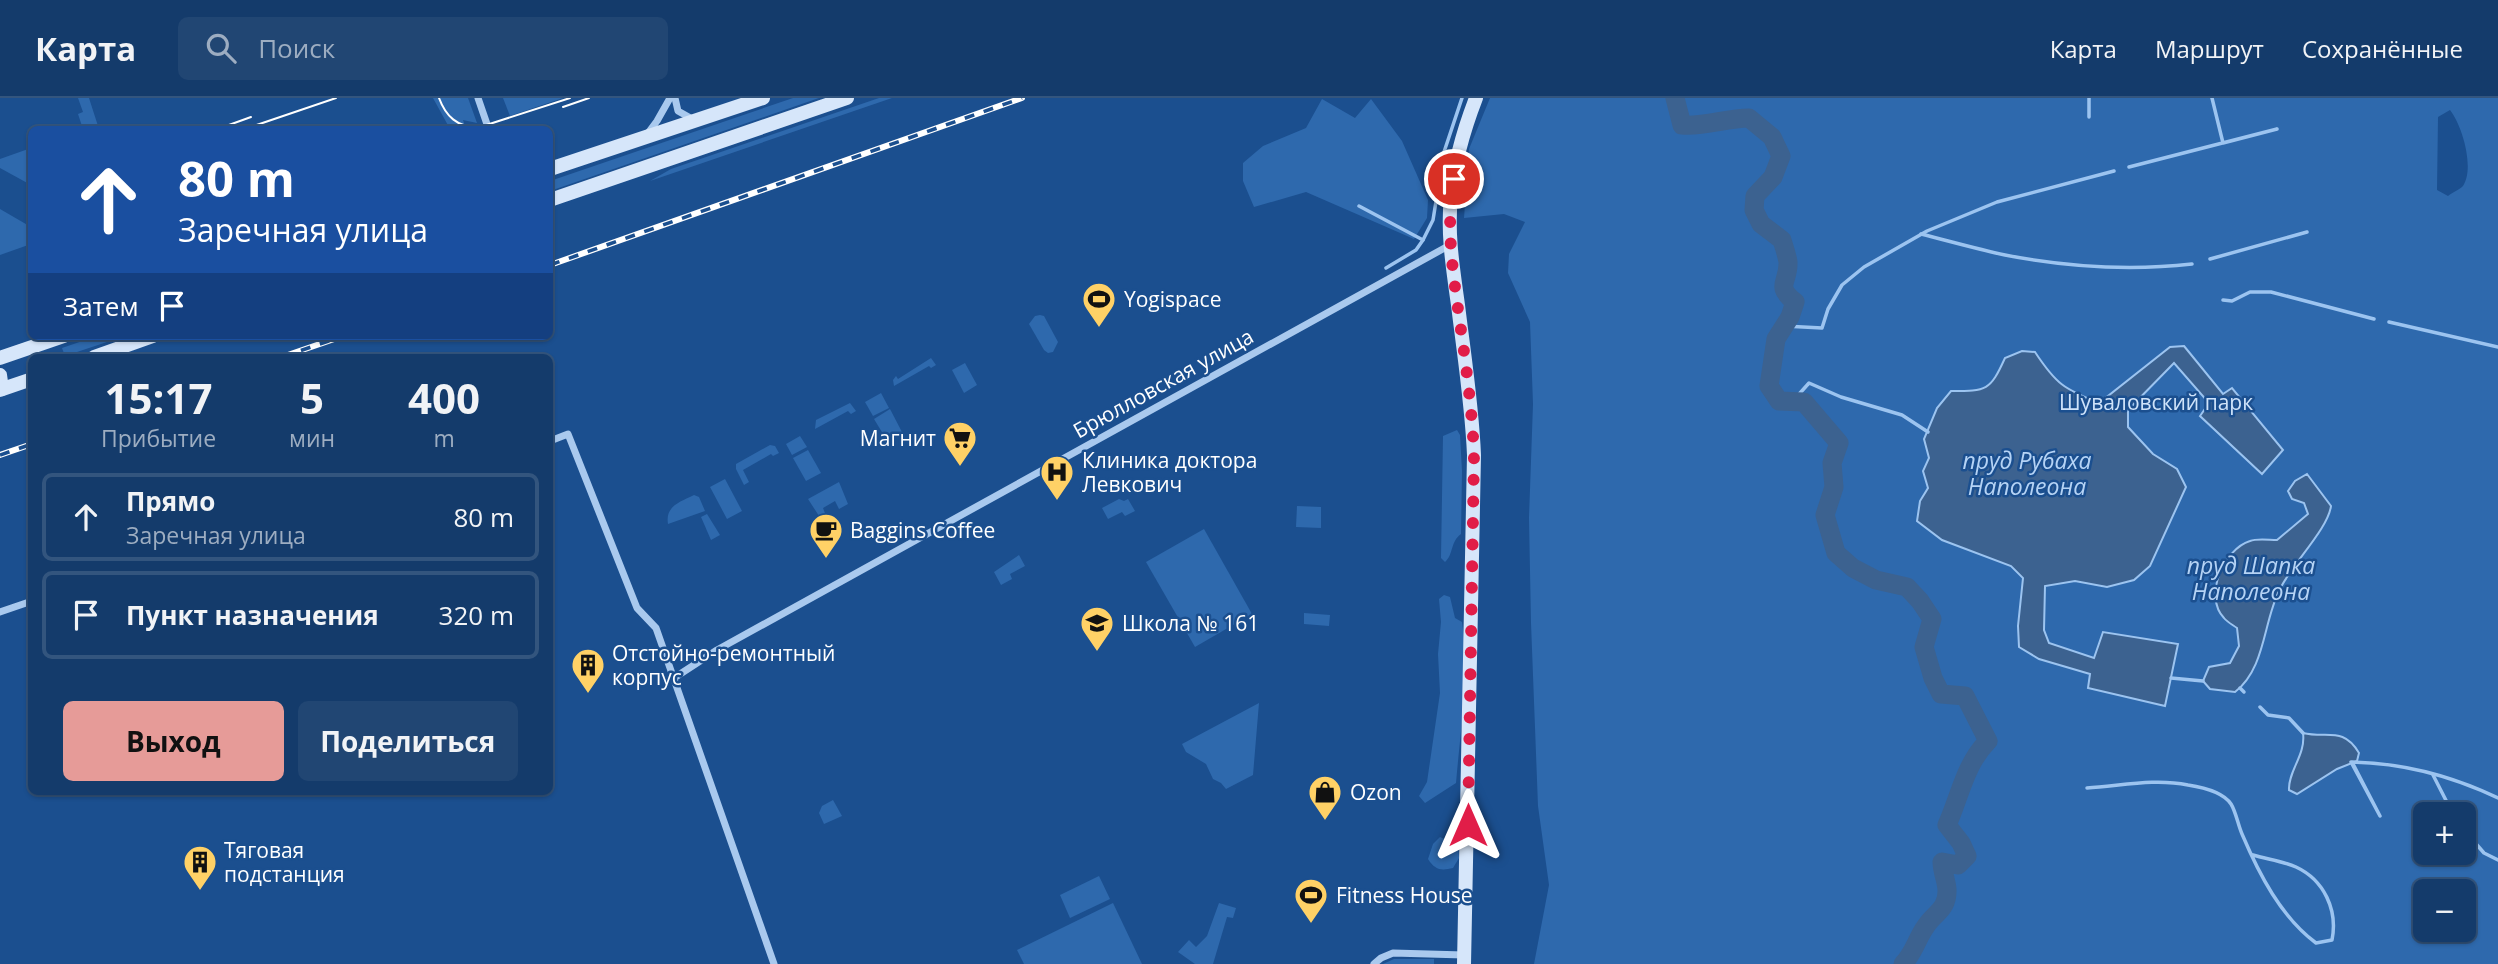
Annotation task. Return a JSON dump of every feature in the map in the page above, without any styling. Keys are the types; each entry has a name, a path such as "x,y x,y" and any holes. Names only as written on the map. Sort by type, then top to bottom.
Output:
{"street":[{"path":"478,98 488,126"},
{"path":"673,98 678,111 695,120"},
{"path":"645,136 673,98"},
{"path":"553,168 763,98"},
{"path":"553,199 847,98"},
{"path":"1374,964 1393,953 1464,960 1474,455 1472,415 1451,244 1451,197 1467,120 1476,98"},
{"name":"Брюлловская улица","path":"674,678 717,650 1451,244"},
{"path":"0,358 52,340"},
{"path":"102,354 142,340"},
{"path":"0,385 28,380"},
{"path":"553,440 568,434 637,608 656,628 774,964"},
{"path":"0,612 28,602"}],"green space":[{"path":"78,98 89,98 98,126 82,126 78,114 83,112"},
{"path":"433,98 468,98 477,123 463,120 465,126 448,126"},
{"path":"503,98 563,98 510,116"},
{"path":"793,98 819,98 553,190 553,180"},
{"path":"879,98 892,98 650,181 671,169"},
{"name":"Шуваловский парк","path":"1490,98 2498,98 2498,964 1534,964 1549,885 1538,806 1531,623 1529,518 1533,404 1530,322 1508,273 1509,254 1525,222 1504,214 1464,218 1469,149","holes":["2450,110 2466,147 2468,169 2463,186 2448,196 2437,190 2438,117"]},
{"path":"1322,99 1355,118 1371,99 1402,141 1428,200 1427,218 1414,239 1306,192 1254,207 1243,181 1243,163 1263,146 1306,128"},
{"path":"28,149 28,183 0,168 0,159"},
{"path":"0,209 28,225 28,245 0,255"},
{"path":"1035,316 1044,316 1058,342 1053,352 1044,350 1029,324"},
{"path":"85,340 113,340 71,354 64,354 62,348"},
{"path":"931,358 936,365 931,368 929,366 894,386 893,380 896,376 898,379"},
{"path":"965,363 977,385 964,393 952,370"},
{"path":"881,393 889,408 873,416 865,402"},
{"path":"850,403 856,411 851,414 848,411 815,429 816,420"},
{"path":"890,409 903,434 888,442 874,419"},
{"path":"1457,430 1460,435 1462,471 1461,534 1445,562 1441,558 1443,436"},
{"path":"800,436 807,447 792,455 786,444"},
{"path":"770,445 775,446 779,453 773,456 771,454 743,470 749,482 744,485 736,464"},
{"path":"808,450 821,473 806,481 793,458"},
{"path":"725,479 742,511 727,519 710,487"},
{"path":"839,482 848,504 839,509 835,501 823,508 826,516 821,519 808,499"},
{"path":"694,495 699,497 705,511 668,524 671,509"},
{"path":"1119,499 1128,499 1135,511 1125,516 1122,512 1108,519 1102,508"},
{"path":"1297,506 1321,507 1321,528 1296,527"},
{"path":"707,514 720,535 711,540 701,517"},
{"path":"1204,529 1252,614 1195,647 1146,562"},
{"path":"1019,555 1025,566 1010,574 1012,579 1001,585 994,572"},
{"path":"1444,595 1450,597 1455,618 1462,622 1465,682 1462,723 1456,783 1425,803 1419,796 1427,782 1440,693 1439,599"},
{"path":"1304,613 1330,615 1329,626 1304,624"},
{"path":"1259,703 1253,775 1226,789 1213,779 1206,764 1186,752 1182,744"},
{"path":"833,800 842,816 824,824 819,813 822,806"},
{"path":"1440,837 1458,845 1459,858 1453,868 1439,869 1428,859 1433,844"},
{"path":"1099,876 1110,899 1070,918 1060,895"},
{"path":"1113,903 1142,964 1024,964 1017,950"},
{"path":"1219,903 1236,908 1233,918 1227,917 1213,964 1195,964 1178,952 1189,940 1196,947 1207,936"},
{"path":"1394,959 1434,959 1434,964 1383,964"}],"water":[{"name":"пруд Рубаха Наполеона","path":"2184,346 2223,394 2232,388 2283,450 2262,474 2200,416 2209,403 2174,363 2128,410 2128,427 2153,454 2177,469 2186,487 2150,566 2134,580 2107,587 2075,581 2045,586 2044,630 2049,643 2094,658 2103,632 2178,644 2165,706 2088,688 2090,674 2039,659 2019,647 2018,626 2023,578 2011,566 1942,540 1917,521 1920,501 1928,488 1923,471 1929,458 1924,439 1937,408 1951,391 1986,387 2005,358 2022,351 2035,352 2049,372 2062,384 2099,403 2170,347"},
{"name":"пруд Шапка Наполеона","path":"2307,474 2331,506 2328,515 2317,536 2280,589 2258,657 2245,682 2235,692 2210,689 2203,681 2209,667 2230,663 2239,646 2237,628 2225,619 2218,609 2216,586 2219,574 2232,553 2241,546 2256,540 2277,540 2308,514 2304,503 2292,499 2288,491 2295,481"},
{"path":"2303,733 2341,736 2359,753 2357,761 2337,769 2297,794 2289,790 2289,783 2302,749"}],"waterway":[{"path":"1423,240 1433,220 1444,152 1462,98"},
{"path":"1675,98 1682,125 1749,118 1772,137 1781,156 1773,177 1755,196 1754,210 1761,224 1782,240 1788,262 1785,292 1795,302 1790,317 1776,339 1769,386 1779,401 1804,402 1839,443 1832,463 1834,487 1825,515 1836,553 1853,568 1876,580 1907,587 1920,601 1932,619 1924,647 1933,678 1941,694 1965,696 1988,741 1968,770 1947,825 1967,856 1958,865 1942,862 1947,889 1945,902 1926,926 1903,964"},
{"path":"2089,98 2089,117"},
{"path":"2129,167 2277,129 2223,143 2212,98"},
{"path":"1784,326 1822,328 1828,309 1842,285 1864,267 1927,231 1997,202 2114,171"},
{"path":"1359,206 1423,240 1416,250 1386,268"},
{"path":"2210,259 2307,232"},
{"path":"1921,234 2005,255 2052,262 2098,267 2192,264"},
{"path":"2223,300 2232,301 2250,292 2271,292 2374,319"},
{"path":"2389,322 2498,347"},
{"path":"1792,402 1809,383 1841,397 1902,415 1928,432"},
{"path":"2171,678 2203,681"},
{"path":"2240,688 2244,692"},
{"path":"2260,707 2268,715 2289,718 2303,733"},
{"path":"2351,762 2380,816 2352,762 2426,772 2463,783 2498,798"},
{"path":"2433,775 2447,802"},
{"path":"2087,788 2163,782 2199,787 2223,796 2233,807 2256,864 2282,908 2316,943 2332,940 2331,907 2314,880 2291,865 2253,855"},
{"path":"2476,844 2484,853 2498,860"}],"tram line":[{"path":"254,126 336,98"},
{"path":"439,98 453,119 468,126"},
{"path":"483,126 570,98"},
{"path":"563,107 589,98"},
{"path":"226,126 251,117"}],"railway":[{"path":"553,264 1022,98"},
{"path":"291,354 331,340"},
{"path":"0,455 28,445"}],"place":[{"name":"Yogispace","path":"1099,329"},
{"name":"Магнит","path":"960,468"},
{"name":"Клиника доктора Левкович","path":"1057,502"},
{"name":"Baggins Coffee","path":"826,560"},
{"name":"Школа № 161","path":"1097,653"},
{"name":"Отстойно-ремонтный корпус","path":"588,695"},
{"name":"Ozon","path":"1325,822"},
{"name":"Тяговая подстанция","path":"200,892"},
{"name":"Fitness House","path":"1311,925"}],"route":[{"path":"1454,179 1451,197 1451,244 1472,415 1474,455 1468,825"}]}
